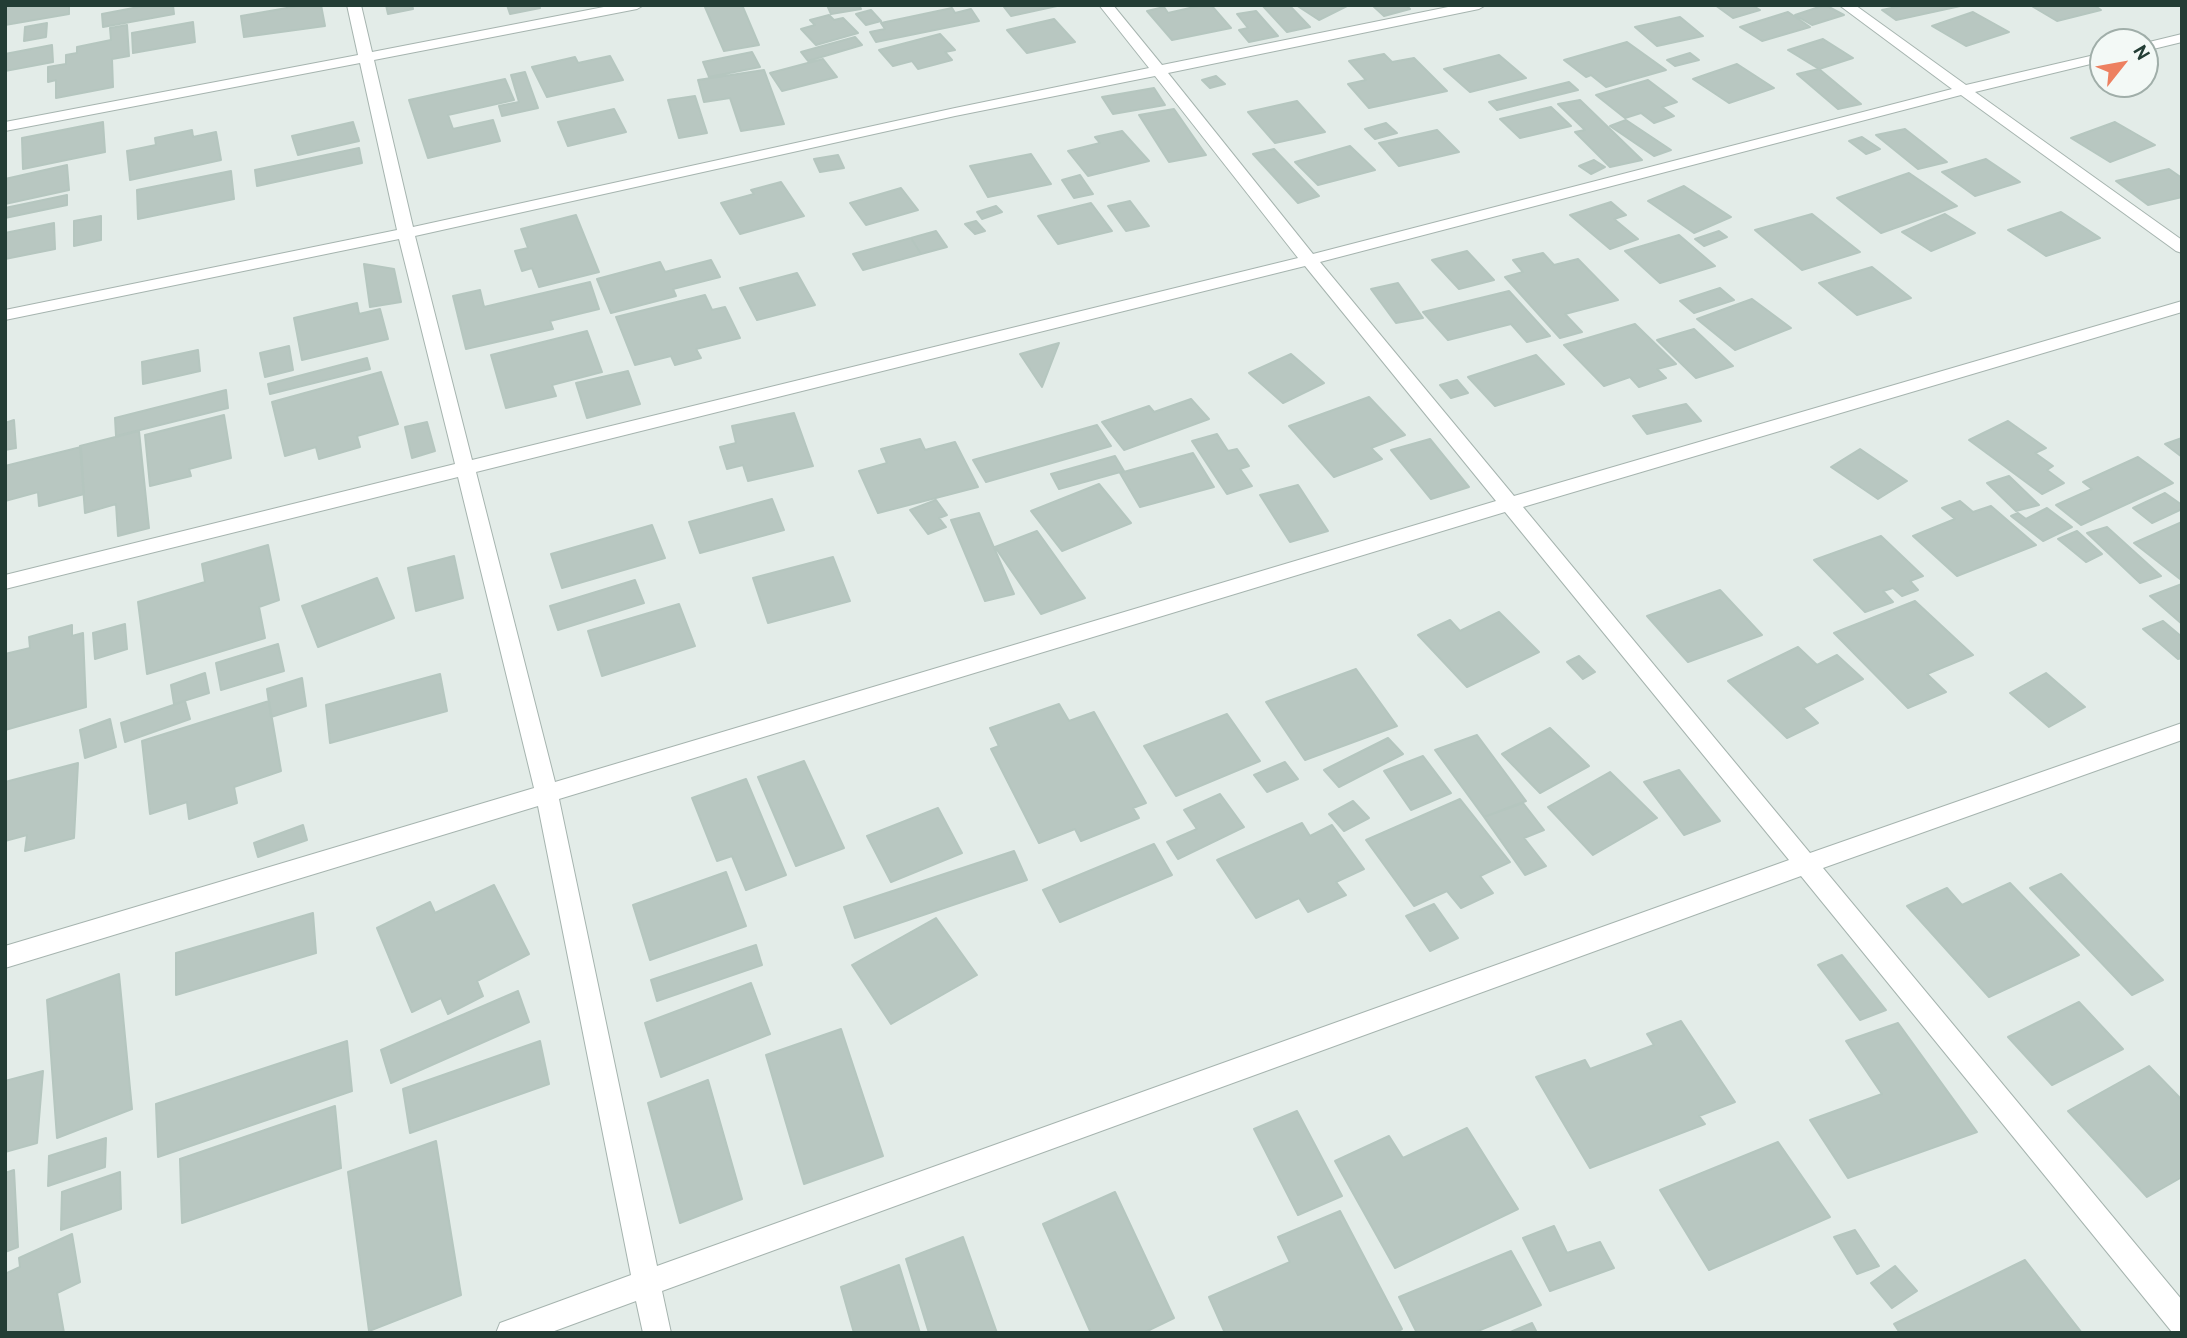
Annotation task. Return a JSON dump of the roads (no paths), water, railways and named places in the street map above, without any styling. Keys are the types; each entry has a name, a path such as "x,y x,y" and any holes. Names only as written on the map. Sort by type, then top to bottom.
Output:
{"street":[{"path":"354,5 406,233 547,794 657,1333"},
{"path":"5,127 637,5"},
{"path":"1106,5 1509,504 2182,1322"},
{"path":"5,315 406,233 1158,70 1479,5"},
{"path":"1846,5 2182,248"},
{"path":"2159,44 2182,38"},
{"path":"5,582 1310,260 1964,90 2089,60"},
{"path":"5,957 1509,504 2182,306"},
{"path":"510,1333 1806,864 2182,731"}]}
